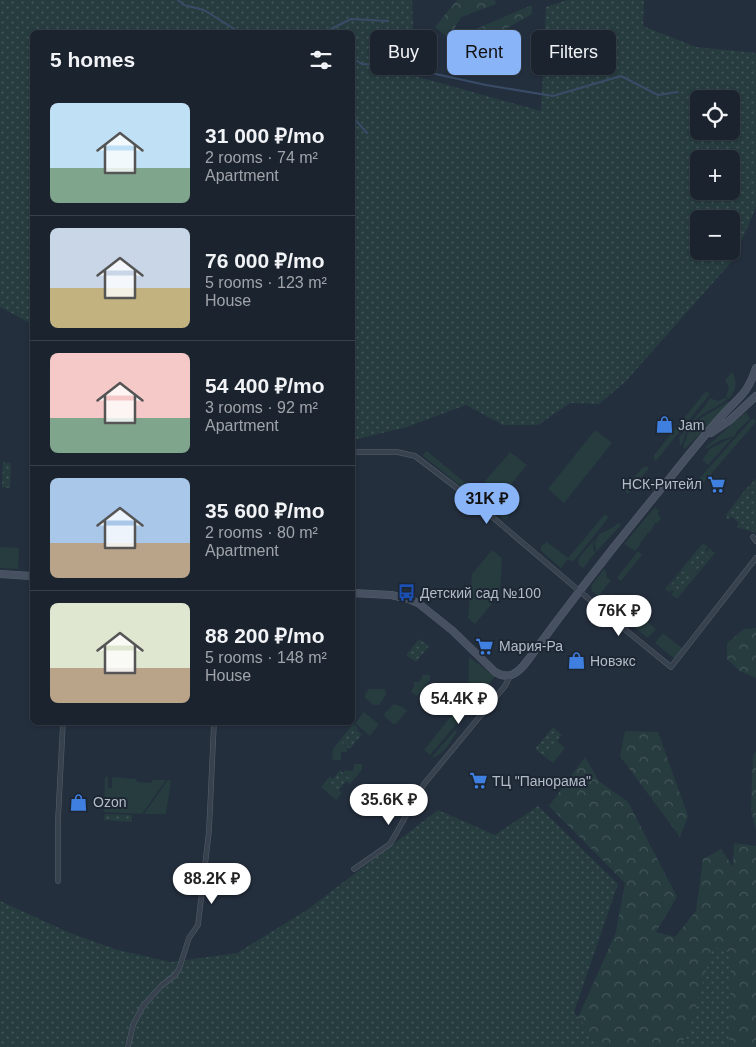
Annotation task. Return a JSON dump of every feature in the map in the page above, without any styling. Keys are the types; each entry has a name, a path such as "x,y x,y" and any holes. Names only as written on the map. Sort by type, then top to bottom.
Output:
{"street":[{"path":"354,869 390,844 424,784 505,686 510,676 521,669 670,478 722,416 742,396 751,384 756,368"},
{"path":"706,435 729,422 756,396"},
{"path":"355,452 397,452 415,456 470,498 623,628 671,666 756,558"},
{"path":"0,574 30,576"},
{"path":"355,593 391,595 418,603 453,631 495,672 510,676"},
{"path":"58,881 58,820 63,725"},
{"path":"128,1047 133,1025 143,1006 161,986 175,975 181,963 188,938 198,925 209,831 214,725"}],"green space":[{"path":"0,0 412,0 413,30 370,30 370,75 415,75 541,111 543,75 616,75 616,30 545,30 546,7 567,0 644,0 643,26 696,47 756,53 756,207 740,245 740,210 690,210 690,260 733,260 625,382 599,404 570,403 538,425 503,425 466,405 407,427 355,440 355,30 30,30 30,323 0,307"},
{"path":"457,0 495,0 496,4 461,17 454,30 447,30 447,36 435,27"},
{"path":"532,5 532,14 504,30 476,29"},
{"path":"732,372 735,386 729,399 726,397 729,388 725,380"},
{"path":"706,391 710,394 656,461 654,455"},
{"path":"710,398 717,401 725,398 727,400 705,413 690,425 681,446 679,437"},
{"path":"729,401 731,403 685,449 683,447 689,430 698,420"},
{"path":"746,412 750,419 737,431 735,436 705,448"},
{"path":"753,418 756,422 698,489 693,490 691,488"},
{"path":"595,430 612,443 564,503 548,489"},
{"path":"733,437 708,465 702,460 708,450"},
{"path":"427,451 469,486 468,492 423,456"},
{"path":"510,452 527,465 503,494 516,506 506,520 475,500 479,494 484,498 493,488 485,481"},
{"path":"3,462 11,463 10,488 2,487"},
{"path":"646,466 649,468 628,494 624,490 642,468"},
{"path":"756,479 756,533 737,527 739,523 731,516 728,520 726,515"},
{"path":"655,507 659,511 658,514 661,519 646,534 635,551 624,544"},
{"path":"605,514 609,517 573,562 568,559 561,568 541,551 541,546 547,542 568,558"},
{"path":"619,523 621,525 596,552 595,542 599,534"},
{"path":"594,540 593,548 595,553 583,568 579,565 578,559"},
{"path":"703,543 708,547 705,551 701,548 687,565 689,567 686,571 683,569 669,587 672,590 670,593 665,589"},
{"path":"0,547 19,548 18,569 0,568"},
{"path":"701,547 710,554 696,572 693,571 690,574 693,577 678,595 669,587 684,569 686,571 689,567 687,565"},
{"path":"709,548 715,553 677,599 671,594 674,591 678,595 692,576 690,575 694,571 696,572 710,554 707,552"},
{"path":"492,550 502,558 500,594 475,624 468,618 472,574"},
{"path":"638,551 642,555 621,581 617,578"},
{"path":"604,569 607,578 611,580 598,597 592,591 591,586"},
{"path":"613,593 633,609 624,619 604,603"},
{"path":"640,616 656,629 648,638 632,626"},
{"path":"756,628 756,678 740,671 727,659 727,643 744,629"},
{"path":"663,633 683,649 675,659 655,643"},
{"path":"419,639 429,646 416,662 406,655"},
{"path":"469,658 495,677 471,705 465,699 468,696"},
{"path":"422,675 430,675 430,680 417,696 411,692 414,682 419,682"},
{"path":"369,689 385,689 386,695 379,705 374,705 365,698 365,694"},
{"path":"463,701 470,708 430,755 424,750"},
{"path":"394,704 403,707 407,711 397,723 393,724 384,714"},
{"path":"364,712 379,724 370,736 355,723"},
{"path":"352,725 358,728 357,730 354,728 342,743 347,747 347,752 341,752 341,760 332,760 333,749"},
{"path":"553,727 562,735 545,757 535,749"},
{"path":"353,728 362,734 350,749 342,743"},
{"path":"455,730 457,732 446,748 431,758"},
{"path":"625,731 658,732 688,816 680,837 620,756"},
{"path":"557,741 565,748 553,763 545,757"},
{"path":"756,752 756,830 751,810 753,755"},
{"path":"585,757 599,781 628,802 677,897 656,932 675,937 696,911 703,859 721,849 733,867 734,843 756,846 756,1047 597,1047 578,1018 616,932 625,883 549,806"},
{"path":"354,764 362,764 362,770 350,784 346,781 349,778 344,774 344,770 353,771"},
{"path":"340,770 349,778 337,792 328,785"},
{"path":"330,776 333,779 328,785 337,792 339,790 342,793 336,800 321,787"},
{"path":"105,777 108,777 108,788 112,788 112,777 136,779 137,782 151,783 152,780 166,780 142,814 104,812"},
{"path":"168,780 171,781 166,814 144,814"},
{"path":"538,806 618,884 574,1012 601,1047 0,1047 0,901 70,933 118,950 171,962 237,953 307,910 438,810 495,835"},
{"path":"105,814 132,815 132,822 104,820"},
{"path":"713,947 731,953 729,1047 674,1047 687,1037"}],"waterway":[{"path":"178,0 184,5 204,10 236,30"},
{"path":"329,30 351,19 388,21"},
{"path":"355,60 362,64 399,66 486,85 553,96 621,76 658,95 678,92"},
{"path":"355,119 367,133"}],"place":[{"name":"Jam","path":"664,425"},
{"name":"НСК-Ритейл","path":"716,484"},
{"name":"Детский сад №100","path":"406,593"},
{"name":"Мария-Ра","path":"485,646"},
{"name":"Новэкс","path":"576,661"},
{"name":"ТЦ \"Панорама\"","path":"478,781"},
{"name":"Ozon","path":"79,802"}]}
